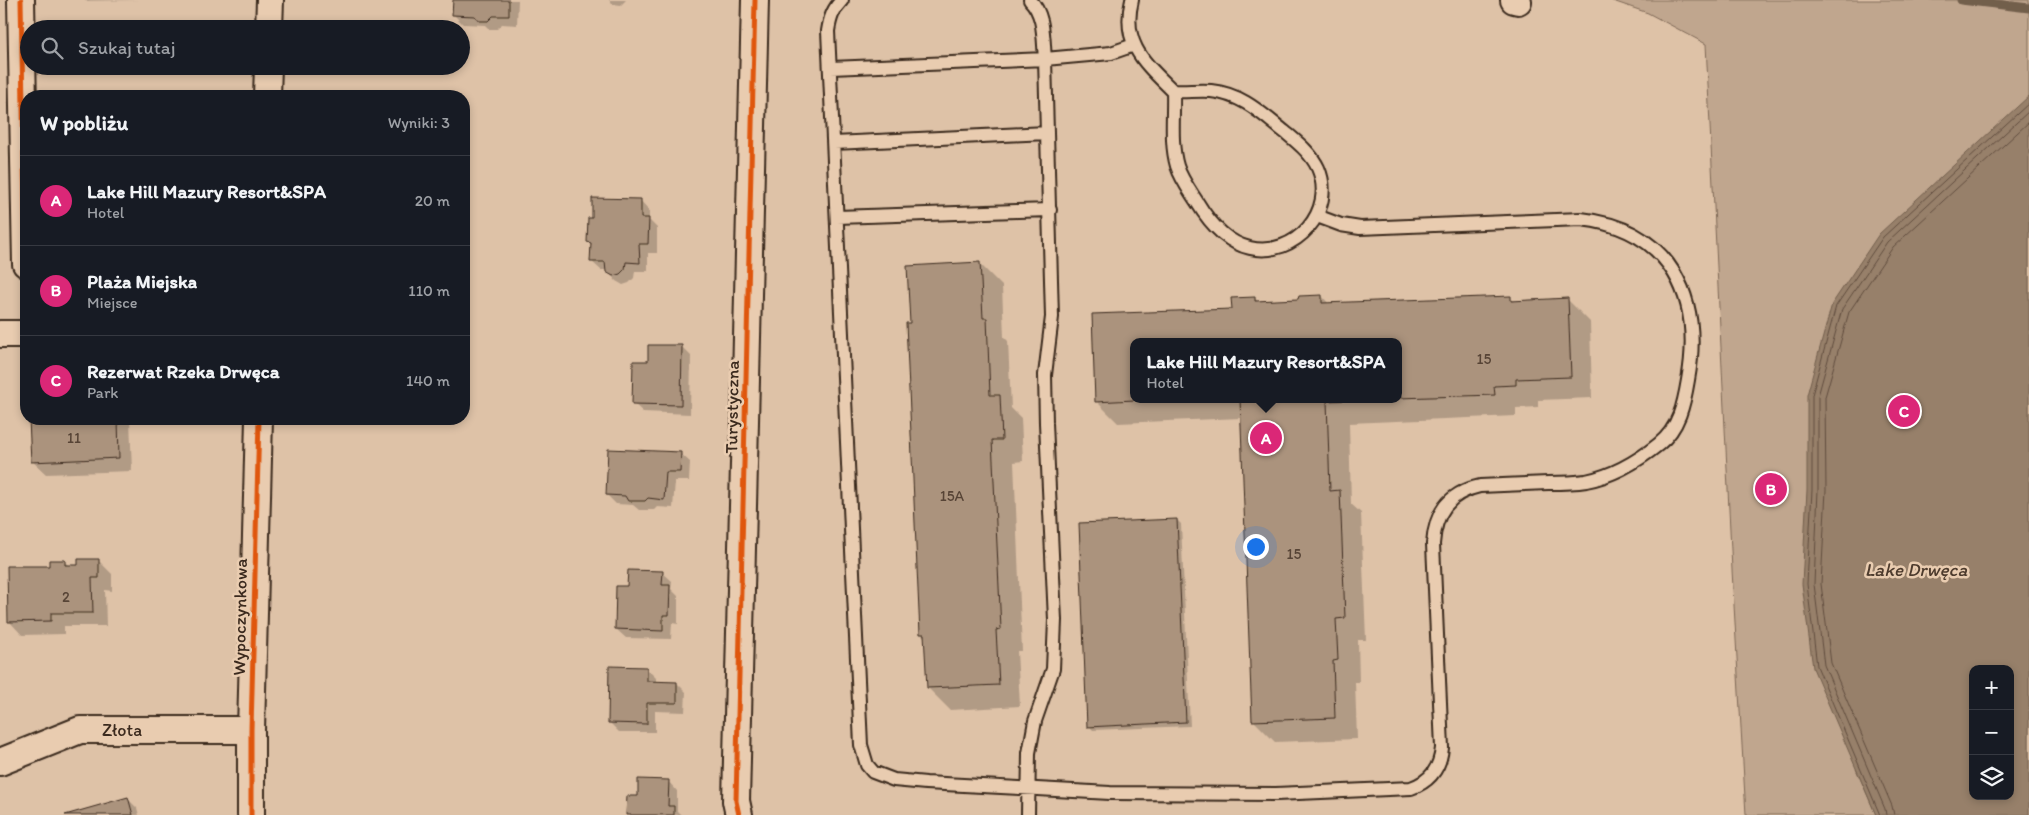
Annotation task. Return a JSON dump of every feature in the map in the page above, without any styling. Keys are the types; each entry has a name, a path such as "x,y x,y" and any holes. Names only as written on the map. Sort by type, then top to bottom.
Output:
{"street":[{"path":"21,0 21,20"},
{"path":"269,20 270,0"},
{"name":"Turystyczna","path":"739,815 736,801 755,0"},
{"path":"22,75 23,90"},
{"path":"267,90 268,75"},
{"path":"0,334 20,334"},
{"name":"Wypoczynkowa","path":"251,815 251,730 259,425"},
{"name":"Złota","path":"0,762 80,730 251,730"}],"lane":[{"path":"842,0 836,6 830,18 828,31 839,292 863,756 873,772 894,780 1110,794 1276,794 1411,788 1431,778 1437,769 1442,748 1433,544 1434,529 1438,517 1447,504 1461,492 1480,486 1585,481 1607,475 1638,458 1661,442 1673,429 1680,416 1686,392 1693,347 1689,310 1684,293 1666,260 1652,246 1618,226 1599,221 1581,219 1360,228 1341,225 1317,216"},
{"path":"1028,815 1032,735 1052,669 1054,652 1054,572 1045,375 1052,317 1050,210 1041,19 1036,5 1030,0"},
{"path":"1130,3 1134,45 1138,55 1173,91 1211,91 1240,98 1260,111 1311,157 1324,188 1317,216 1298,238 1270,250 1250,248 1223,234 1200,208 1177,168 1173,142 1173,91"},
{"path":"831,68 1111,53 1134,45"},
{"path":"834,143 1047,133"},
{"path":"837,217 1050,210"}],"shaded area":[{"path":"1610,0 2029,0 2029,815 1973,800 2014,800 2014,665 1969,665 1969,799 1856,769 1876,815 1746,815 1706,44 1648,13"}],"water":[{"name":"Lake Drwęca","path":"2029,96 2029,815 1876,815 1813,668 1802,584 1807,490 1807,395 1832,304 1879,234"}],"building":[{"path":"453,0 509,0 509,16 493,16 488,21 479,21 475,16 452,15"},
{"path":"592,198 641,199 641,218 649,218 648,244 639,244 640,263 626,262 625,269 620,274 613,276 606,272 605,262 590,262 591,243 587,242 588,218 592,218"},
{"path":"980,262 983,318 987,318 990,395 1000,395 1002,440 992,440 1001,629 996,630 999,685 927,688 924,634 920,634 906,323 910,323 907,266"},
{"path":"1322,295 1322,303 1511,296 1511,301 1568,298 1571,377 1516,379 1516,385 1494,386 1495,395 1402,398 1402,338 1130,338 1130,400 1095,402 1092,314 1232,309 1231,298 1255,297 1255,301 1298,299 1299,296"},
{"path":"648,345 682,345 681,405 632,404 633,361 648,361"},
{"path":"1240,403 1327,403 1330,491 1340,490 1345,618 1336,619 1338,660 1333,661 1335,718 1252,721"},
{"path":"29,425 118,425 119,458 31,462"},
{"path":"608,449 681,452 680,472 666,472 664,500 648,498 645,501 628,501 625,496 606,495"},
{"path":"1177,519 1186,722 1087,727 1079,523"},
{"path":"78,559 99,559 99,578 92,578 93,613 51,613 51,621 8,622 7,566 49,566 49,560 65,560 65,565 78,565"},
{"path":"628,570 663,571 662,585 670,585 669,615 663,615 663,631 615,629 616,586 627,586"},
{"path":"609,666 647,667 647,681 677,682 677,703 647,703 647,724 608,723"},
{"path":"638,779 669,780 668,806 674,806 674,815 626,815 627,796 638,796"},
{"path":"128,797 133,815 65,815"}],"waterway":[{"path":"1961,0 2029,8"}],"cycle path":[{"path":"21,0 21,20"},
{"path":"739,815 736,801 755,0"},
{"path":"22,75 23,90"},
{"path":"251,815 251,730 259,425"}],"place":[{"name":"Rezerwat Rzeka Drwęca","path":"1904,411"},
{"name":"Lake Hill Mazury Resort&SPA","path":"1266,438"},
{"name":"Plaża Miejska","path":"1771,489"}]}
